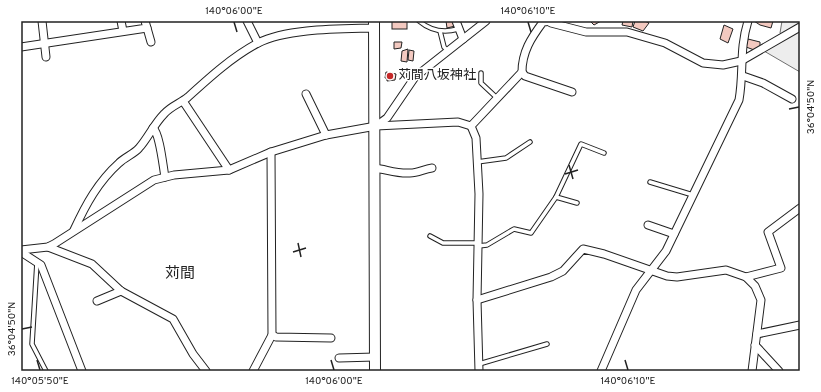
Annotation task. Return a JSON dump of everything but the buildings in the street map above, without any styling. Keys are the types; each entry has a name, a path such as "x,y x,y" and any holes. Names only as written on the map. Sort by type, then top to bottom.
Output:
{"street":[{"path":"42,21 46,57"},
{"path":"121,21 123,31"},
{"path":"247,21 258,43"},
{"path":"456,21 462,39"},
{"path":"376,126 387,118 415,77 486,21"},
{"path":"601,371 636,290 666,251 739,100 743,76 741,61 748,21"},
{"path":"572,92 525,76 522,72 522,58 531,38 542,22 553,22 586,32 626,32 665,43 703,63 723,65 741,61 800,27"},
{"path":"21,47 123,31 146,24 150,42"},
{"path":"74,230 86,202 98,184 120,162 138,149 165,113 176,104 183,101 219,69 258,43 308,30 374,24 376,126 375,371"},
{"path":"471,126 522,72"},
{"path":"743,76 763,83 792,99"},
{"path":"306,94 326,135"},
{"path":"183,101 229,170"},
{"path":"21,251 48,247 154,180 174,175 229,170 271,152 326,135 376,126 458,122 471,126"},
{"path":"471,126 476,138 477,162 477,300 479,368"},
{"path":"153,128 158,139 165,177"},
{"path":"254,371 272,336 271,152"},
{"path":"376,168 396,173 413,173 423,169 432,168"},
{"path":"746,277 781,268 768,232 800,208"},
{"path":"648,226 674,234"},
{"path":"48,247 92,264 122,292 173,319 193,354 206,371"},
{"path":"477,300 551,278 563,271 583,250 604,254 667,276 677,277 726,270 746,277 755,286 761,300 752,371"},
{"path":"21,251 41,265 82,371"},
{"path":"97,301 122,292"},
{"path":"757,334 800,325"},
{"path":"272,336 331,338"},
{"path":"755,344 779,371"},
{"path":"339,358 375,356"}],"lane":[{"path":"419,21 427,28 440,31 448,32 458,29"},
{"path":"440,31 444,46 448,51"},
{"path":"481,73 481,83 497,98"},
{"path":"477,162 506,158 530,142"},
{"path":"430,236 443,243 487,245 514,229 531,233 556,197 581,144 604,153"},
{"path":"650,182 694,195"},
{"path":"556,197 578,203"},
{"path":"37,261 32,344 46,371"},
{"path":"479,368 547,344"}],"shaded area":[{"path":"782,21 800,21 800,24 782,35 780,33"},
{"path":"800,29 800,72 764,51"}],"place":[{"name":"苅間八坂神社","path":"390,76"}],"district":[{"name":"苅間","path":"180,274"}]}
